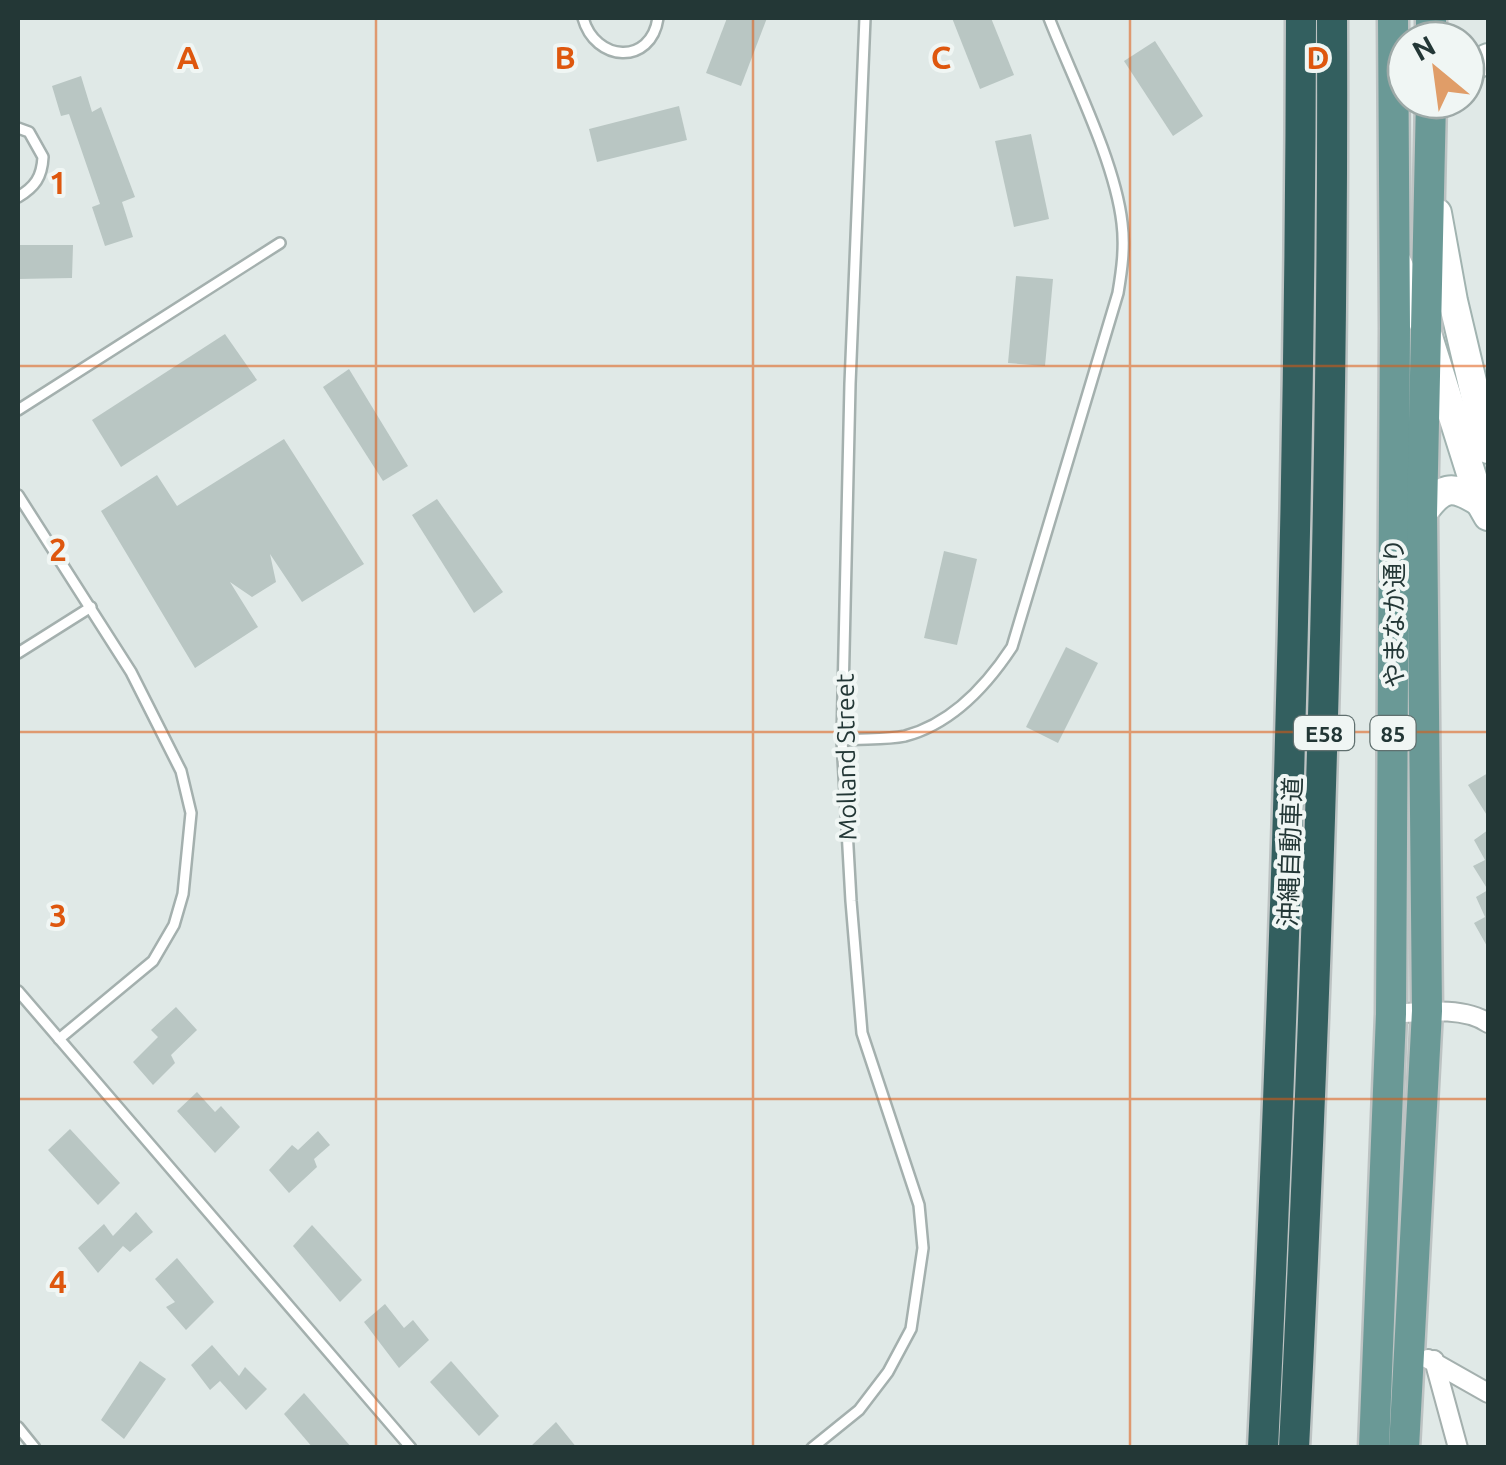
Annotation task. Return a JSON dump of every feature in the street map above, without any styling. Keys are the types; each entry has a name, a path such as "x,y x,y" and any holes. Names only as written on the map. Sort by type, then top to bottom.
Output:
{"highway":[{"name":"沖縄自動車道","path":"1263,1448 1282,1031 1294,576 1301,18"},
{"name":"沖縄自動車道","path":"1294,1448 1315,1032 1328,597 1332,18"}],"main road":[{"name":"やまなか通り","path":"1374,1448 1391,1014 1393,18"},
{"name":"やまなか通り","path":"1404,1448 1421,1359 1427,1011 1422,514 1430,120"}],"street":[{"path":"1394,255 1429,304 1488,449"},
{"path":"1395,427 1404,386 1403,322 1429,304"},
{"path":"1429,304 1484,509"},
{"path":"1422,514 1436,495 1452,489 1461,491 1484,509"},
{"path":"1391,1014 1427,1011 1478,1016 1488,1023"},
{"path":"1421,1359 1488,1392"},
{"path":"1421,1359 1458,1448"}],"lane":[{"path":"582,18 587,33 598,46 626,52 651,38 658,18"},
{"name":"Molland Street","path":"812,1448 859,1410 888,1372 912,1329 922,1248 918,1205 862,1032 850,901 842,740 850,384 865,18"},
{"path":"842,740 904,736 935,725 992,677 1012,647 1118,293 1124,250 1122,220 1111,174 1049,18"},
{"path":"18,128 29,132 43,157 38,180 18,197"},
{"path":"18,410 280,244"},
{"path":"18,495 131,672 180,770 191,813 189,852 174,925 153,962 59,1039"},
{"path":"18,653 91,606"},
{"path":"18,991 411,1448"},
{"path":"18,1426 35,1448"}],"building":[{"path":"727,18 767,18 741,86 706,73"},
{"path":"952,18 991,18 1014,75 980,89"},
{"path":"1155,41 1203,116 1173,136 1124,61"},
{"path":"81,76 92,112 101,107 135,197 122,202 133,237 105,246 92,207 100,204 69,114 61,116 52,86"},
{"path":"679,106 687,140 597,162 589,129"},
{"path":"1031,134 1049,219 1014,227 995,141"},
{"path":"18,245 73,245 72,278 18,279"},
{"path":"1016,276 1053,279 1045,366 1008,363"},
{"path":"225,334 257,380 121,467 92,420"},
{"path":"349,369 408,466 383,481 323,387"},
{"path":"284,439 364,564 302,602 270,554 276,582 252,597 230,582 258,627 195,668 101,511 157,475 177,506"},
{"path":"437,499 503,592 474,613 412,515"},
{"path":"944,551 977,559 957,645 924,638"},
{"path":"1066,647 1098,663 1058,743 1026,727"},
{"path":"1488,773 1488,817 1468,785"},
{"path":"1488,830 1488,890 1473,866 1485,860 1474,840"},
{"path":"1488,890 1488,948 1474,923 1485,917 1476,897"},
{"path":"176,1007 197,1030 171,1055 175,1063 153,1085 133,1062 158,1037 151,1030"},
{"path":"197,1092 215,1112 221,1106 240,1127 215,1153 177,1111"},
{"path":"70,1129 120,1183 98,1205 48,1150"},
{"path":"318,1131 330,1145 314,1159 317,1167 289,1193 269,1170 292,1145 298,1150"},
{"path":"136,1212 153,1232 130,1252 123,1246 98,1273 78,1248 104,1224 113,1236"},
{"path":"312,1225 362,1280 340,1302 293,1246"},
{"path":"177,1258 214,1302 186,1330 166,1307 175,1302 155,1279"},
{"path":"385,1304 404,1328 413,1320 429,1340 399,1368 364,1322"},
{"path":"212,1345 239,1376 245,1367 267,1389 246,1410 220,1381 210,1390 191,1365"},
{"path":"140,1361 166,1379 124,1439 101,1420"},
{"path":"451,1361 499,1416 479,1436 430,1382"},
{"path":"304,1393 352,1448 313,1448 284,1414"},
{"path":"556,1422 577,1448 529,1448"}]}
